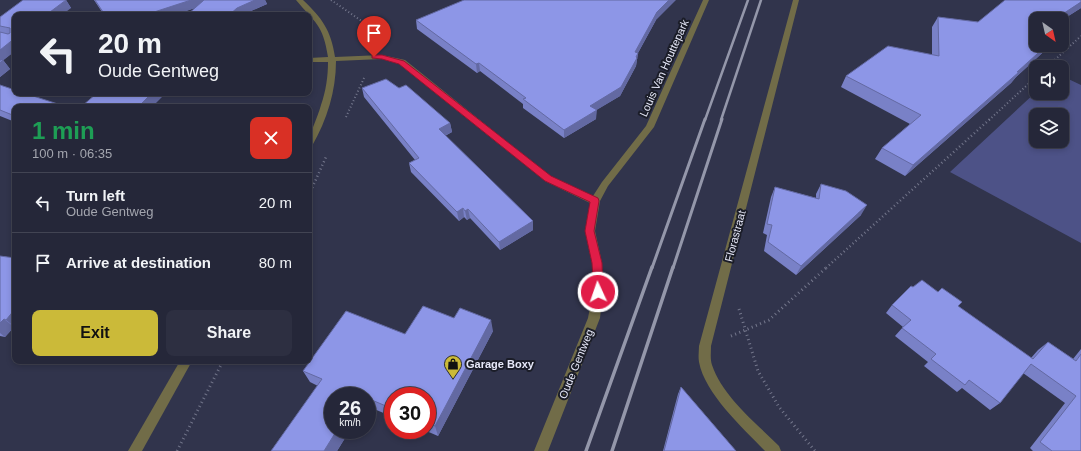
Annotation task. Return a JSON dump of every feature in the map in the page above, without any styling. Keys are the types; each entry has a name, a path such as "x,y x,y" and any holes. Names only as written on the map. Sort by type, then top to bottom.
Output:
{"street":[{"path":"299,0 310,12"},
{"name":"Louis Van Houttepark","path":"595,201 605,184 650,127 706,0"},
{"name":"Florastraat","path":"774,451 727,400 714,383 706,364 705,346 796,0"},
{"path":"312,14 325,30 332,59 329,97 312,137"},
{"path":"312,60 382,57 402,62 548,179 595,201"},
{"name":"Oude Gentweg","path":"541,451 594,318 598,292 598,277 597,263 590,231 595,201"},
{"path":"135,451 184,364"}],"path":[{"path":"1055,60 1081,36"},
{"path":"705,346 769,320 1029,83"},
{"path":"727,267 758,371 779,406 815,451"},
{"path":"177,451 221,364"}],"shaded area":[{"path":"1069,79 1081,85 1081,243 950,172 1029,99 1029,100 1069,100"}],"building":[{"path":"23,0 66,0 50,12 12,12 12,40 0,50 0,32 8,34 10,33 10,28 0,26 0,17"},
{"path":"95,0 191,0 154,12 103,12"},
{"path":"204,0 255,0 237,8 232,12 190,12"},
{"path":"464,0 669,0 657,12 635,52 638,53 637,58 621,87 590,106 597,110 564,130 523,99 526,98 479,63 476,64 416,20"},
{"path":"1005,0 1081,0 1081,2 1066,12 1029,12 1029,52 1039,52 1017,72 1019,72 913,165 882,148 921,115 846,76 888,46 939,56 938,17 978,22"},
{"path":"386,79 399,88 406,85 450,123 439,129 533,221 499,242 468,209 465,211 463,208 457,212 409,163 419,158 362,88"},
{"path":"0,85 12,89 12,96 33,96 58,104 12,104 12,115 0,110"},
{"path":"94,96 149,96 141,104 84,104"},
{"path":"821,184 846,191 867,205 801,266 768,242 772,225 767,224 775,187 819,199"},
{"path":"0,256 12,258 12,313 6,320 4,319 0,323"},
{"path":"922,280 938,292 942,288 962,302 958,306 1033,359 1048,342 1076,361 1081,354 1081,451 1052,451 1040,442 1076,396 1031,364 1000,403 969,380 965,385 931,359 936,354 902,328 911,320 892,305 911,286 913,287"},
{"path":"423,306 454,318 460,308 491,320 436,424 436,387 384,387 384,405 376,402 376,387 324,387 324,439 331,439 324,451 271,451 322,379 303,371 308,364 312,364 312,358 346,311 405,334"},
{"path":"681,387 736,451 664,451"}],"railway":[{"path":"705,120 748,0"},
{"path":"721,120 761,0"},
{"path":"652,268 705,119"},
{"path":"673,268 722,119"},
{"path":"586,451 652,267"},
{"path":"612,451 673,267"}],"place":[{"name":"Garage Boxy","path":"453,379"}],"route":[{"path":"374,57 382,57 402,62 548,179 595,201 590,231 597,263 598,292"}]}
